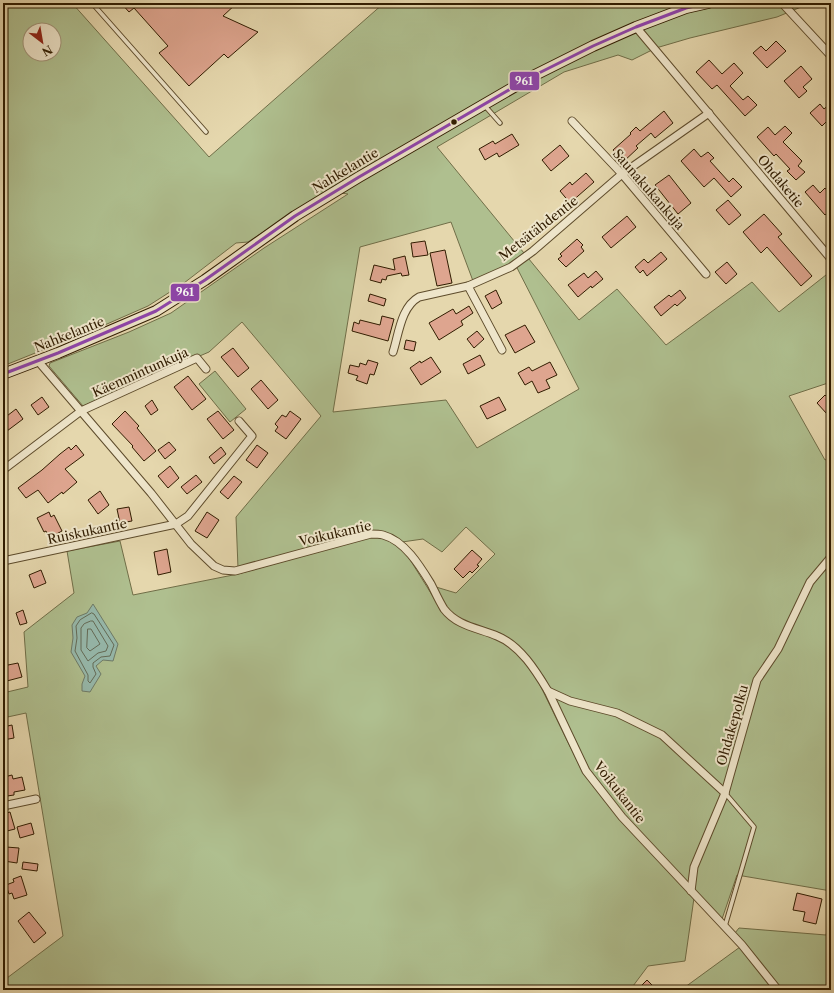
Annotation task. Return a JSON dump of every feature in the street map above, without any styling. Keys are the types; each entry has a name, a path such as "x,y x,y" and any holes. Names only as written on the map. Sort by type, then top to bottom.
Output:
{"main road":[{"name":"Nahkelantie","path":"3,374 116,330 156,312 205,280 295,216 483,104 560,63 636,27 686,8 708,3"}],"street":[{"path":"782,3 831,56"},
{"name":"Ohdaketie","path":"636,27 831,260"},
{"name":"Metsätähdentie","path":"393,352 405,310 414,300 419,297 468,286 511,267 622,174 709,113"},
{"name":"Saunakukankuja","path":"572,121 622,174 706,274"},
{"path":"468,286 502,350"},
{"name":"Käenmintunkuja","path":"81,411 197,358 206,369"},
{"name":"Voikukantie","path":"38,361 176,524 190,544 214,566 223,570 235,571 371,534 382,535 397,542 411,555 431,584 444,609 456,620 474,629 498,636 510,643 526,659 541,678 548,691 586,771 622,817 725,926 778,990"},
{"path":"3,470 81,411"},
{"path":"176,524 188,516 252,436 240,421"},
{"name":"Ruiskukantie","path":"3,561 176,524"},
{"name":"Ohdakepolku","path":"691,891 694,867 725,793 757,680 778,649 810,582 831,557"},
{"path":"548,691 570,701 617,713 662,735 725,793"},
{"path":"3,806 36,799"}],"lane":[{"path":"92,3 206,132"},
{"path":"483,104 500,123"},
{"path":"725,793 754,827 725,926"}],"green space":[{"path":"3,3 72,3 209,157 384,3 828,3 801,7 777,17 690,38 656,48 632,60 618,55 564,72 437,147 579,320 617,289 666,345 752,282 779,312 831,271 831,382 789,396 825,460 831,457 831,891 737,875 722,919 625,816 589,769 544,677 526,654 512,641 500,633 472,625 458,618 446,608 436,587 456,593 495,554 466,527 442,552 423,539 402,542 385,532 238,568 236,517 321,416 242,322 209,352 83,406 49,366 50,363 129,332 171,313 264,248 348,194 326,191 248,242 236,243 184,283 148,306 3,366","holes":["451,222 473,281 514,262 579,389 477,448 446,400 333,412 360,247"]},
{"path":"215,371 246,409 230,422 199,384"},
{"path":"370,537 382,537 396,545 409,558 442,611 454,623 497,638 509,645 522,659 538,681 583,773 694,898 685,961 648,966 630,990 3,990 3,981 63,936 26,713 3,718 3,693 28,687 24,632 74,593 67,551 120,541 133,595 238,574"},
{"path":"831,915 831,990 783,990 735,933 739,928 826,935"},
{"path":"740,947 776,990 681,990"}],"water":[{"path":"93,604 118,644 113,661 103,660 96,666 101,674 90,692 82,691 82,684 85,676 71,652 73,638 72,625 77,617 87,613"}],"building":[{"path":"121,3 237,3 223,16 258,32 228,58 224,54 189,86 159,53 168,46 134,8 129,12"},
{"path":"776,41 786,51 767,68 753,53 761,46 766,51"},
{"path":"709,60 722,74 734,63 743,73 730,86 743,100 748,96 757,105 745,116 717,85 712,89 696,72"},
{"path":"801,66 812,79 803,87 807,91 799,98 784,81"},
{"path":"831,103 831,127 826,122 822,126 810,113 820,104 824,109"},
{"path":"664,111 673,123 655,138 651,133 636,146 638,148 623,162 613,150 631,134 630,133 636,127 640,131"},
{"path":"785,126 792,133 783,142 802,161 798,166 805,172 796,180 787,171 790,169 776,154 774,156 757,137 768,127 775,135"},
{"path":"512,134 519,145 499,157 497,153 485,160 479,149 493,141 495,144"},
{"path":"560,145 569,156 551,171 542,160"},
{"path":"694,149 701,157 708,152 714,158 710,161 729,182 733,178 742,187 731,197 714,178 704,187 681,161"},
{"path":"586,173 594,182 570,203 560,191 570,182 572,185"},
{"path":"669,175 691,203 678,214 655,185"},
{"path":"813,185 820,193 825,188 831,195 831,210 825,215 805,192"},
{"path":"728,200 741,215 729,225 716,210"},
{"path":"764,214 782,234 778,237 812,276 801,286 767,247 761,253 743,232"},
{"path":"627,216 636,227 611,248 602,237"},
{"path":"577,239 583,245 581,247 584,251 566,267 558,259 562,256 560,254"},
{"path":"425,241 428,255 413,257 411,243"},
{"path":"445,250 452,283 437,286 430,253"},
{"path":"661,252 667,259 647,276 643,270 640,273 635,267 644,259 648,263"},
{"path":"405,256 409,275 402,276 401,273 387,276 386,280 382,279 381,283 370,280 374,265 395,270 393,259"},
{"path":"727,262 737,274 726,284 715,272"},
{"path":"596,271 603,279 592,288 591,286 578,297 568,285 584,273 588,278"},
{"path":"496,290 502,303 492,309 485,296"},
{"path":"680,290 686,298 677,306 675,304 661,316 654,307 669,295 671,297"},
{"path":"370,294 386,299 384,306 368,301"},
{"path":"469,306 473,313 461,321 463,325 439,340 429,323 453,309 456,314"},
{"path":"382,316 394,319 388,341 352,331 354,322 359,324 360,320 380,325"},
{"path":"525,325 535,342 515,353 505,335"},
{"path":"477,331 484,339 474,348 467,339"},
{"path":"406,340 416,342 414,351 404,349"},
{"path":"233,348 249,368 238,377 221,357"},
{"path":"480,355 485,365 468,374 463,364"},
{"path":"431,357 441,372 421,385 410,368 420,361 421,363"},
{"path":"368,360 378,363 374,375 370,374 367,384 356,380 358,376 348,373 350,365 359,367 360,363 366,365"},
{"path":"550,362 557,375 546,380 550,388 538,393 532,381 525,385 518,373 529,367 532,371"},
{"path":"188,376 206,399 192,410 174,387"},
{"path":"261,380 278,400 268,409 251,389"},
{"path":"825,395 831,401 831,410 827,414 817,403"},
{"path":"42,397 49,407 38,415 31,405"},
{"path":"499,397 506,410 487,419 480,406"},
{"path":"152,400 158,410 151,415 145,406"},
{"path":"16,409 23,419 3,434 3,419"},
{"path":"125,411 139,426 137,428 156,451 144,461 132,447 133,446 112,424"},
{"path":"218,411 234,430 223,439 207,419"},
{"path":"290,411 301,419 286,439 275,431 278,427 275,424 282,415 286,417"},
{"path":"169,442 176,450 165,459 158,450"},
{"path":"76,445 84,455 65,469 77,482 63,494 62,492 48,503 38,490 26,498 18,488 69,447 71,450"},
{"path":"257,445 268,453 257,468 246,460"},
{"path":"221,447 226,454 214,464 209,457"},
{"path":"170,466 179,478 168,488 158,476"},
{"path":"196,475 202,482 187,494 181,487"},
{"path":"234,476 242,482 228,499 220,492"},
{"path":"100,491 109,505 98,514 88,500"},
{"path":"129,507 132,521 120,523 117,509"},
{"path":"49,512 51,517 54,515 62,531 49,538 46,531 44,532 37,518"},
{"path":"207,512 219,520 207,538 195,531"},
{"path":"167,549 171,572 158,575 154,552"},
{"path":"472,550 482,559 477,565 479,566 472,573 470,571 463,578 454,569"},
{"path":"41,570 46,583 34,588 29,575"},
{"path":"23,610 27,623 20,625 16,613"},
{"path":"18,663 22,677 3,682 3,666"},
{"path":"12,725 14,738 3,740 3,727"},
{"path":"12,775 13,779 22,777 25,790 14,792 14,795 7,796 7,793 3,794 4,777"},
{"path":"10,812 15,829 3,832 3,814"},
{"path":"31,823 34,834 20,838 17,827"},
{"path":"6,847 19,848 17,863 4,861"},
{"path":"23,862 38,864 37,871 22,869"},
{"path":"21,876 27,895 14,899 12,893 9,894 6,885 14,882 13,879"},
{"path":"797,893 822,899 816,924 803,921 805,912 793,910"},
{"path":"29,912 46,933 34,943 18,921"},
{"path":"647,980 657,990 637,990"}],"transit line":[{"name":"961","path":"3,374 58,353 156,311 205,280 295,216 533,76 593,46 636,27 686,8 708,3"}]}
